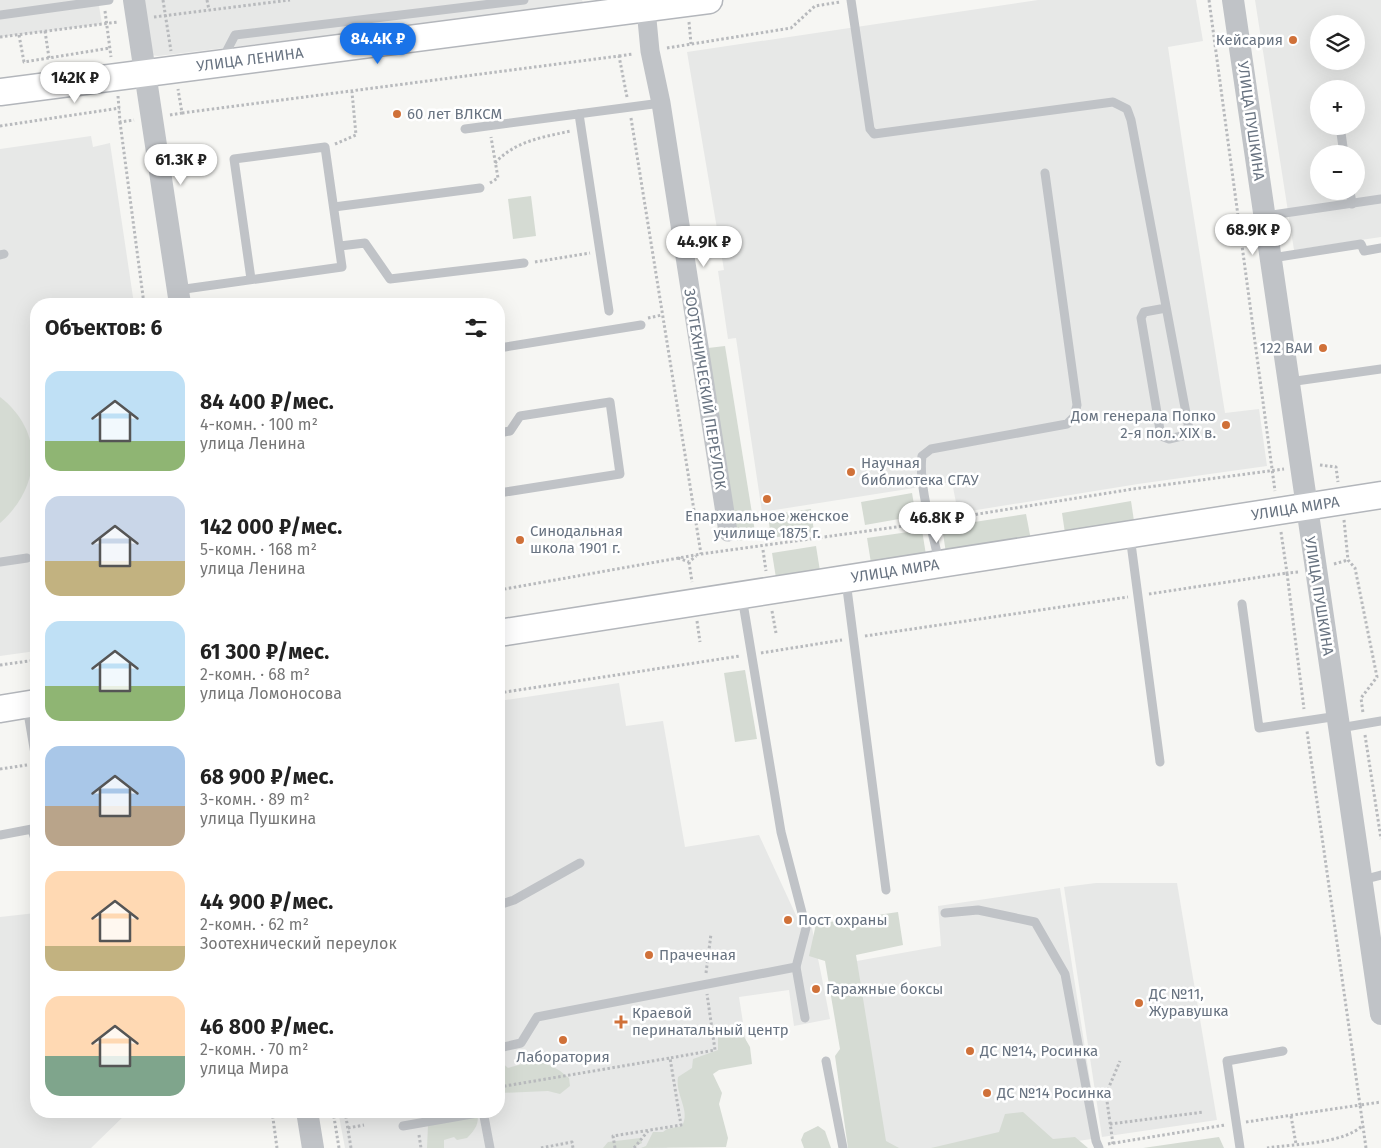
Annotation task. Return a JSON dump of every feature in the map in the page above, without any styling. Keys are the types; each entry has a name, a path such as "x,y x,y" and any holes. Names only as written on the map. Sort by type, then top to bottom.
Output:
{"main road":[{"name":"УЛИЦА ЛЕНИНА","path":"0,92 145,75 603,11 646,9 701,1"},
{"name":"УЛИЦА МИРА","path":"505,632 1381,495"},
{"path":"0,708 30,704"}],"street":[{"path":"134,0 179,297"},
{"name":"УЛИЦА ПУШКИНА","path":"1233,0 1272,258 1306,508 1339,722 1371,878 1381,1014"},
{"name":"ЗООТЕХНИЧЕСКИЙ ПЕРЕУЛОК","path":"646,9 650,51 661,103 728,532"},
{"path":"308,1118 313,1148"}],"lane":[{"path":"0,15 108,0"},
{"path":"219,65 235,35 524,0"},
{"path":"851,0 870,129 874,134 1113,102 1127,109 1131,120 1189,429 1186,435 1169,438 1162,436 1141,318 1144,312 1166,308"},
{"path":"465,129 661,103"},
{"path":"579,114 609,311"},
{"path":"179,297 251,279 342,267 325,147 234,159 251,279"},
{"path":"939,565 921,466 922,456 931,449 1067,424 1074,417 1077,405 1045,173"},
{"path":"334,207 480,188"},
{"path":"1265,216 1381,199"},
{"path":"1351,200 1352,204"},
{"path":"340,246 365,243 390,279 524,263"},
{"path":"1272,258 1361,244 1364,251 1381,248"},
{"path":"505,347 640,325"},
{"path":"1288,382 1381,369"},
{"path":"505,432 510,431 520,416 610,402 620,474 505,492"},
{"path":"1130,535 1160,762"},
{"path":"0,562 27,558"},
{"path":"846,578 886,890"},
{"path":"742,595 781,832 806,928 796,967 805,1018"},
{"path":"1242,604 1260,728 1306,721 1364,724 1381,721"},
{"path":"0,834 30,829"},
{"path":"505,903 514,900 580,863"},
{"path":"945,913 978,910 1035,922 1065,974 1099,1147"},
{"path":"505,1047 521,1044 537,1017 796,967"},
{"path":"1240,1148 1227,1061 1283,1051"},
{"path":"826,1061 842,1148"},
{"path":"403,1126 449,1118"},
{"path":"484,1118 490,1148"}],"path":[{"path":"207,0 209,10"},
{"path":"182,113 619,56 791,28 815,6 851,0"},
{"path":"505,589 677,558 931,522 1133,489 1272,470 1210,0"},
{"path":"45,31 50,58"},
{"path":"19,35 24,62 110,48"},
{"path":"619,56 629,107 698,555"},
{"path":"325,147 356,135 352,92"},
{"path":"0,126 120,108"},
{"path":"120,122 143,298"},
{"path":"495,163 504,153 524,142 570,131"},
{"path":"480,188 498,178 492,146"},
{"path":"524,263 579,255"},
{"path":"763,550 770,544"},
{"path":"754,547 763,550"},
{"path":"763,550 766,572"},
{"path":"689,562 698,555"},
{"path":"677,558 689,562"},
{"path":"1348,560 1355,568 1377,678 1361,698 1381,838"},
{"path":"689,562 692,582"},
{"path":"505,692 1287,573 1366,1148"},
{"path":"772,610 776,632"},
{"path":"697,621 700,642"},
{"path":"0,666 30,661"},
{"path":"0,769 30,762"},
{"path":"505,1086 716,1050 705,984 711,934"},
{"path":"615,1148 613,1136 681,1125 670,1058"},
{"path":"1113,1144 1106,1094 1120,1061"},
{"path":"1099,1147 1381,1102"},
{"path":"1110,1124 1204,1112"},
{"path":"1291,1116 1296,1144"},
{"path":"273,1118 277,1148"},
{"path":"334,1118 339,1148"},
{"path":"346,1118 351,1148"},
{"path":"348,1128 364,1125"},
{"path":"1267,1148 1337,1138 1356,1131 1363,1125"},
{"path":"634,1148 649,1130"},
{"path":"541,1148 572,1142 573,1148"}],"shaded area":[{"path":"0,0 98,0 102,24 0,37"},
{"path":"137,0 582,0 584,5 158,56 151,55"},
{"path":"1038,0 1196,0 1203,41 1168,47 1186,168 1225,413 1259,409 1267,466 1138,484 958,513 952,482 762,512 736,338 728,339 718,271 724,270 687,52"},
{"path":"1255,0 1381,0 1381,237 1294,250"},
{"path":"91,136 93,147 110,143 133,298 30,298 30,652 0,656 0,149"},
{"path":"531,196 536,236 513,239 508,199"},
{"path":"725,346 756,538 737,541 708,348"},
{"path":"0,397 15,411 25,426 30,440 30,477 24,493 14,509 0,523"},
{"path":"912,493 916,516 865,525 861,502"},
{"path":"1131,501 1134,521 1065,533 1062,513"},
{"path":"811,509 814,532 771,538 768,515"},
{"path":"1026,514 1031,540 946,553 942,527"},
{"path":"922,530 926,555 871,563 867,538"},
{"path":"816,546 820,571 776,578 772,553"},
{"path":"745,670 757,739 735,742 724,673"},
{"path":"619,683 626,726 663,721 685,847 759,835 800,924 811,923 830,1019 794,1026 789,990 739,997 749,1061 711,1069 708,1127 666,1148 345,1148 339,1118 505,1118 505,700"},
{"name":"ДС №11, Журавушка","path":"1096,883 1177,883 1217,1120 1102,1137 1064,887"},
{"name":"ДС №14, Росинка","path":"1060,888 1099,1138 1027,1148 869,1148 840,964 941,946 938,906"},
{"path":"898,912 903,945 856,955 886,1141 899,1148 848,1148 835,1056 840,1049 825,961 809,956 816,924"},
{"path":"30,914 30,1118 122,1118 91,1148 0,1148 0,917"},
{"path":"732,1029 743,1035 750,1047 752,1064 719,1070 713,1074 722,1093 719,1104 728,1138 726,1147 641,1148 646,1146 653,1132 663,1132 667,1129 682,1126 685,1115 678,1077 692,1068 693,1059 718,1050 718,1037 726,1030"},
{"path":"541,1062 554,1067 569,1078 570,1086 560,1094 548,1091 505,1093 505,1065 508,1068 526,1063"},
{"path":"1023,1112 1053,1139 1075,1137 1088,1148 931,1148 999,1132 1005,1114"},
{"path":"424,1118 478,1119 475,1129 467,1138 457,1140 454,1137 444,1140 444,1148 427,1148 428,1125"},
{"path":"818,1126 825,1131 831,1148 804,1148 801,1140 804,1133"},
{"path":"1219,1137 1224,1148 1143,1148"},
{"path":"640,1138 642,1143 632,1148 603,1148 608,1142"}],"place":[{"name":"Кейсария","path":"1293,40"},
{"name":"60 лет ВЛКСМ","path":"397,114"},
{"name":"122 ВАИ","path":"1323,348"},
{"name":"Дом генерала Попко 2-я пол. XIX в.","path":"1226,425"},
{"name":"Научная библиотека СГАУ","path":"851,472"},
{"name":"Епархиальное женское училище 1875 г.","path":"767,499"},
{"name":"Синодальная школа 1901 г.","path":"520,540"},
{"name":"Пост охраны","path":"788,920"},
{"name":"Прачечная","path":"649,955"},
{"name":"Гаражные боксы","path":"816,989"},
{"name":"ДС №11, Журавушка","path":"1139,1003"},
{"name":"Краевой перинатальный центр","path":"621,1022"},
{"name":"Лаборатория","path":"563,1040"},
{"name":"ДС №14, Росинка","path":"970,1051"},
{"name":"ДС №14 Росинка","path":"987,1093"}]}
